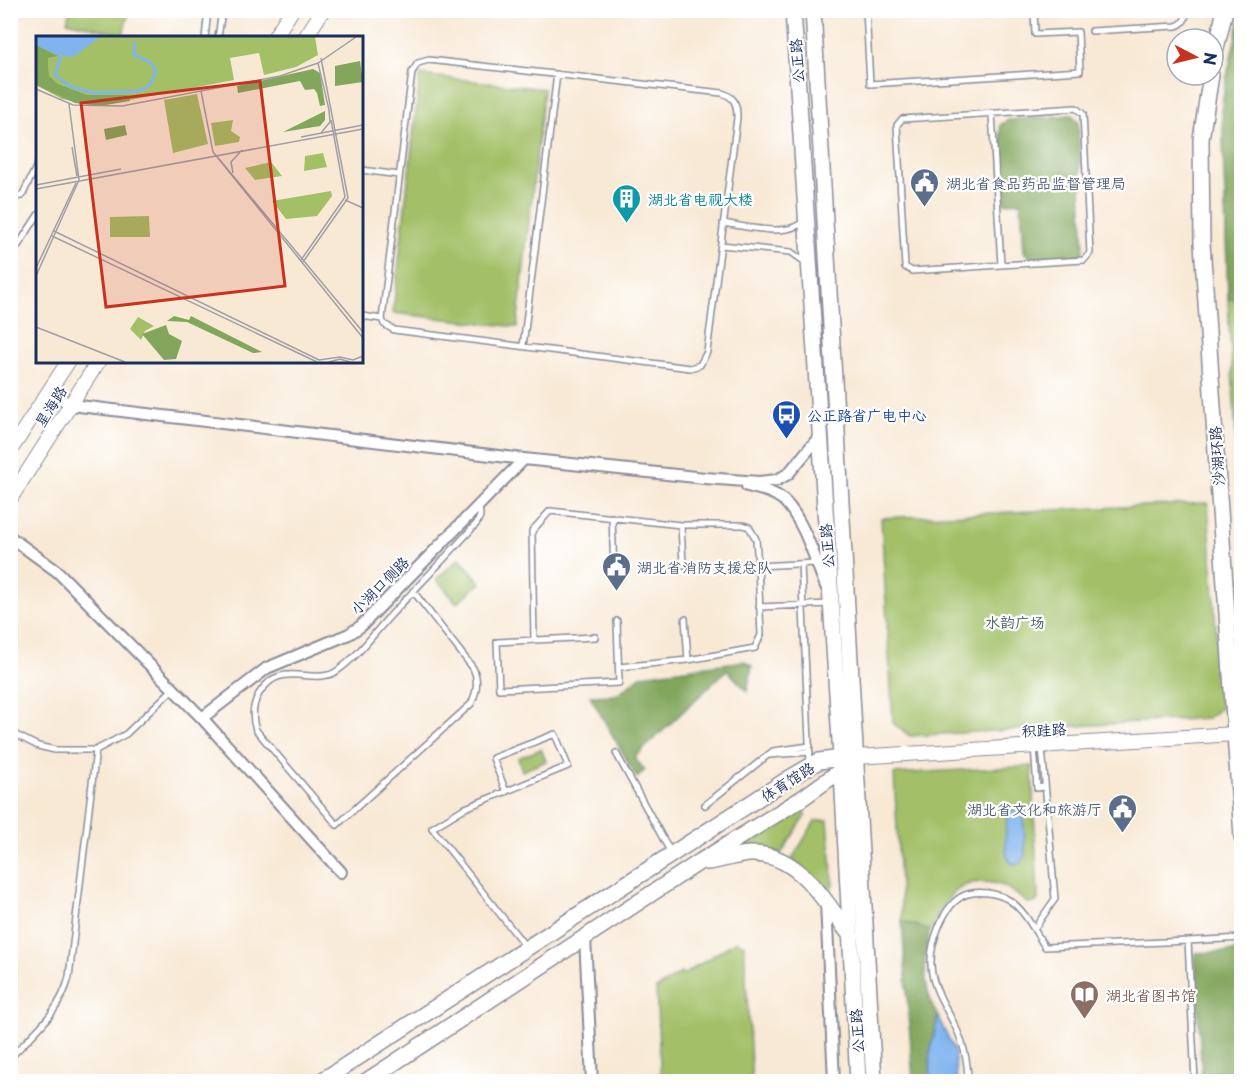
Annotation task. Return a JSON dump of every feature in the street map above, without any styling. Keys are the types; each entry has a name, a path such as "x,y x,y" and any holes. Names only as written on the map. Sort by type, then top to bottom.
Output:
{"main road":[{"name":"公正路","path":"793,10 830,600 874,1082"},
{"name":"公正路","path":"813,10 858,1082"},
{"path":"1221,27 1225,10"},
{"name":"沙湖环路","path":"1208,87 1201,139 1202,243 1242,837"},
{"name":"体育馆路","path":"320,1082 672,855 810,755 819,761 846,762"},
{"name":"体育馆路","path":"365,1082 698,863 846,762"},
{"path":"698,863 714,862 739,855 759,854 784,861 800,872 851,936"}],"street":[{"path":"275,36 292,10"},
{"path":"306,36 323,10"},
{"name":"星海路","path":"10,451 67,363"},
{"name":"星海路","path":"10,499 97,363"},
{"path":"48,391 71,405 524,459 759,482 777,480 793,471 819,437"},
{"name":"小湖口侧路","path":"202,718 267,668 349,634 361,626 524,459"},
{"path":"705,478 761,490 781,499 799,523 830,600"},
{"path":"10,537 58,572 202,718 341,872"},
{"name":"积跬路","path":"846,762 1038,746 1235,734"},
{"path":"826,902 834,1082"},
{"path":"585,937 592,1082"}],"lane":[{"path":"205,36 208,10"},
{"path":"218,36 222,10"},
{"path":"866,10 870,84 1080,71 1078,32 1035,34 1034,10"},
{"path":"1092,31 1176,26 1184,21 1187,10"},
{"path":"429,60 557,74 722,93 730,96 735,102 737,118 707,352 700,365 690,368 394,330 384,324 382,319 411,72 418,63 429,60"},
{"path":"523,346 557,74"},
{"path":"1076,108 1083,114 1090,253 1084,260 1001,265 912,271 905,267 897,125 902,119 1076,108"},
{"path":"992,113 1001,265"},
{"path":"10,197 22,196 36,167"},
{"path":"363,170 399,175"},
{"path":"723,223 784,230 796,228 806,217"},
{"path":"10,258 36,218"},
{"path":"721,245 791,252 803,260 809,268"},
{"path":"363,316 382,319"},
{"path":"413,591 473,668 477,679 474,698 471,704 337,825 256,730 253,718 255,703 268,682 279,676 330,675 336,672 477,523 480,516 479,504"},
{"path":"534,640 532,536 534,528 550,511 681,525 743,525 749,527 756,539 758,566 761,635 755,648 688,660 619,667"},
{"path":"612,517 614,571"},
{"path":"681,525 683,565"},
{"path":"758,566 816,563"},
{"path":"705,805 776,749 810,755 801,564"},
{"path":"759,607 803,605 830,600"},
{"path":"685,620 688,660"},
{"path":"595,637 497,642 499,689 620,683 617,621"},
{"path":"10,732 38,746 55,750 96,750 126,734 173,689"},
{"path":"506,792 493,758 555,734 568,766 506,792 463,809 432,828 527,948"},
{"path":"1034,929 1054,899 1047,787 1044,787 1038,746"},
{"path":"10,1058 53,1013 66,992 96,750"},
{"path":"616,753 672,855"},
{"path":"968,1082 963,1044 932,976 932,952 936,936 948,910 962,896 975,892 995,894 1010,900 1034,929 1045,947 1242,938"},
{"path":"1188,941 1195,1082"}],"green space":[{"path":"70,10 129,11 123,35 67,21"},
{"path":"1241,15 1241,512 1229,322 1222,104"},
{"path":"1241,15 1242,299 1228,299 1222,104"},
{"path":"420,75 544,89 517,327 393,313"},
{"path":"1072,115 1078,121 1084,250 1079,256 1032,259 1024,252 1021,202 1004,203 1000,125 1008,120"},
{"name":"水韵广场","path":"1208,503 1221,708 1208,718 910,736 893,723 881,518"},
{"path":"460,558 481,583 457,603 436,579"},
{"path":"744,661 752,666 747,691 727,670 634,758 645,770 637,778 590,696 616,695 642,675"},
{"path":"541,749 546,761 522,771 518,758"},
{"path":"1032,766 1038,900 1035,903 1027,903 1003,886 981,882 971,883 949,898 930,931 902,921 894,774"},
{"path":"802,808 806,815 781,854 745,846 746,842"},
{"path":"828,820 833,883 830,890 792,859 815,821"},
{"path":"902,921 930,931 925,975 929,996 938,1017 930,1053 931,1081 913,1081"},
{"path":"736,941 744,945 752,1081 661,1081 656,989 681,973 683,975"},
{"path":"1238,951 1242,1007 1241,1081 1202,1081 1195,953"}],"water":[{"path":"1016,809 1023,814 1024,818 1025,855 1022,862 1015,864 1007,856 1006,836 1009,812"},
{"path":"938,1017 954,1050 957,1081 931,1081 930,1053"}],"place":[{"name":"湖北省食品药品监督管理局","path":"925,208"},
{"name":"湖北省电视大楼","path":"627,224"},
{"name":"公正路省广电中心","path":"786,440"},
{"name":"湖北省消防支援总队","path":"616,592"},
{"name":"湖北省文化和旅游厅","path":"1123,834"},
{"name":"湖北省图书馆","path":"1085,1020"}]}
